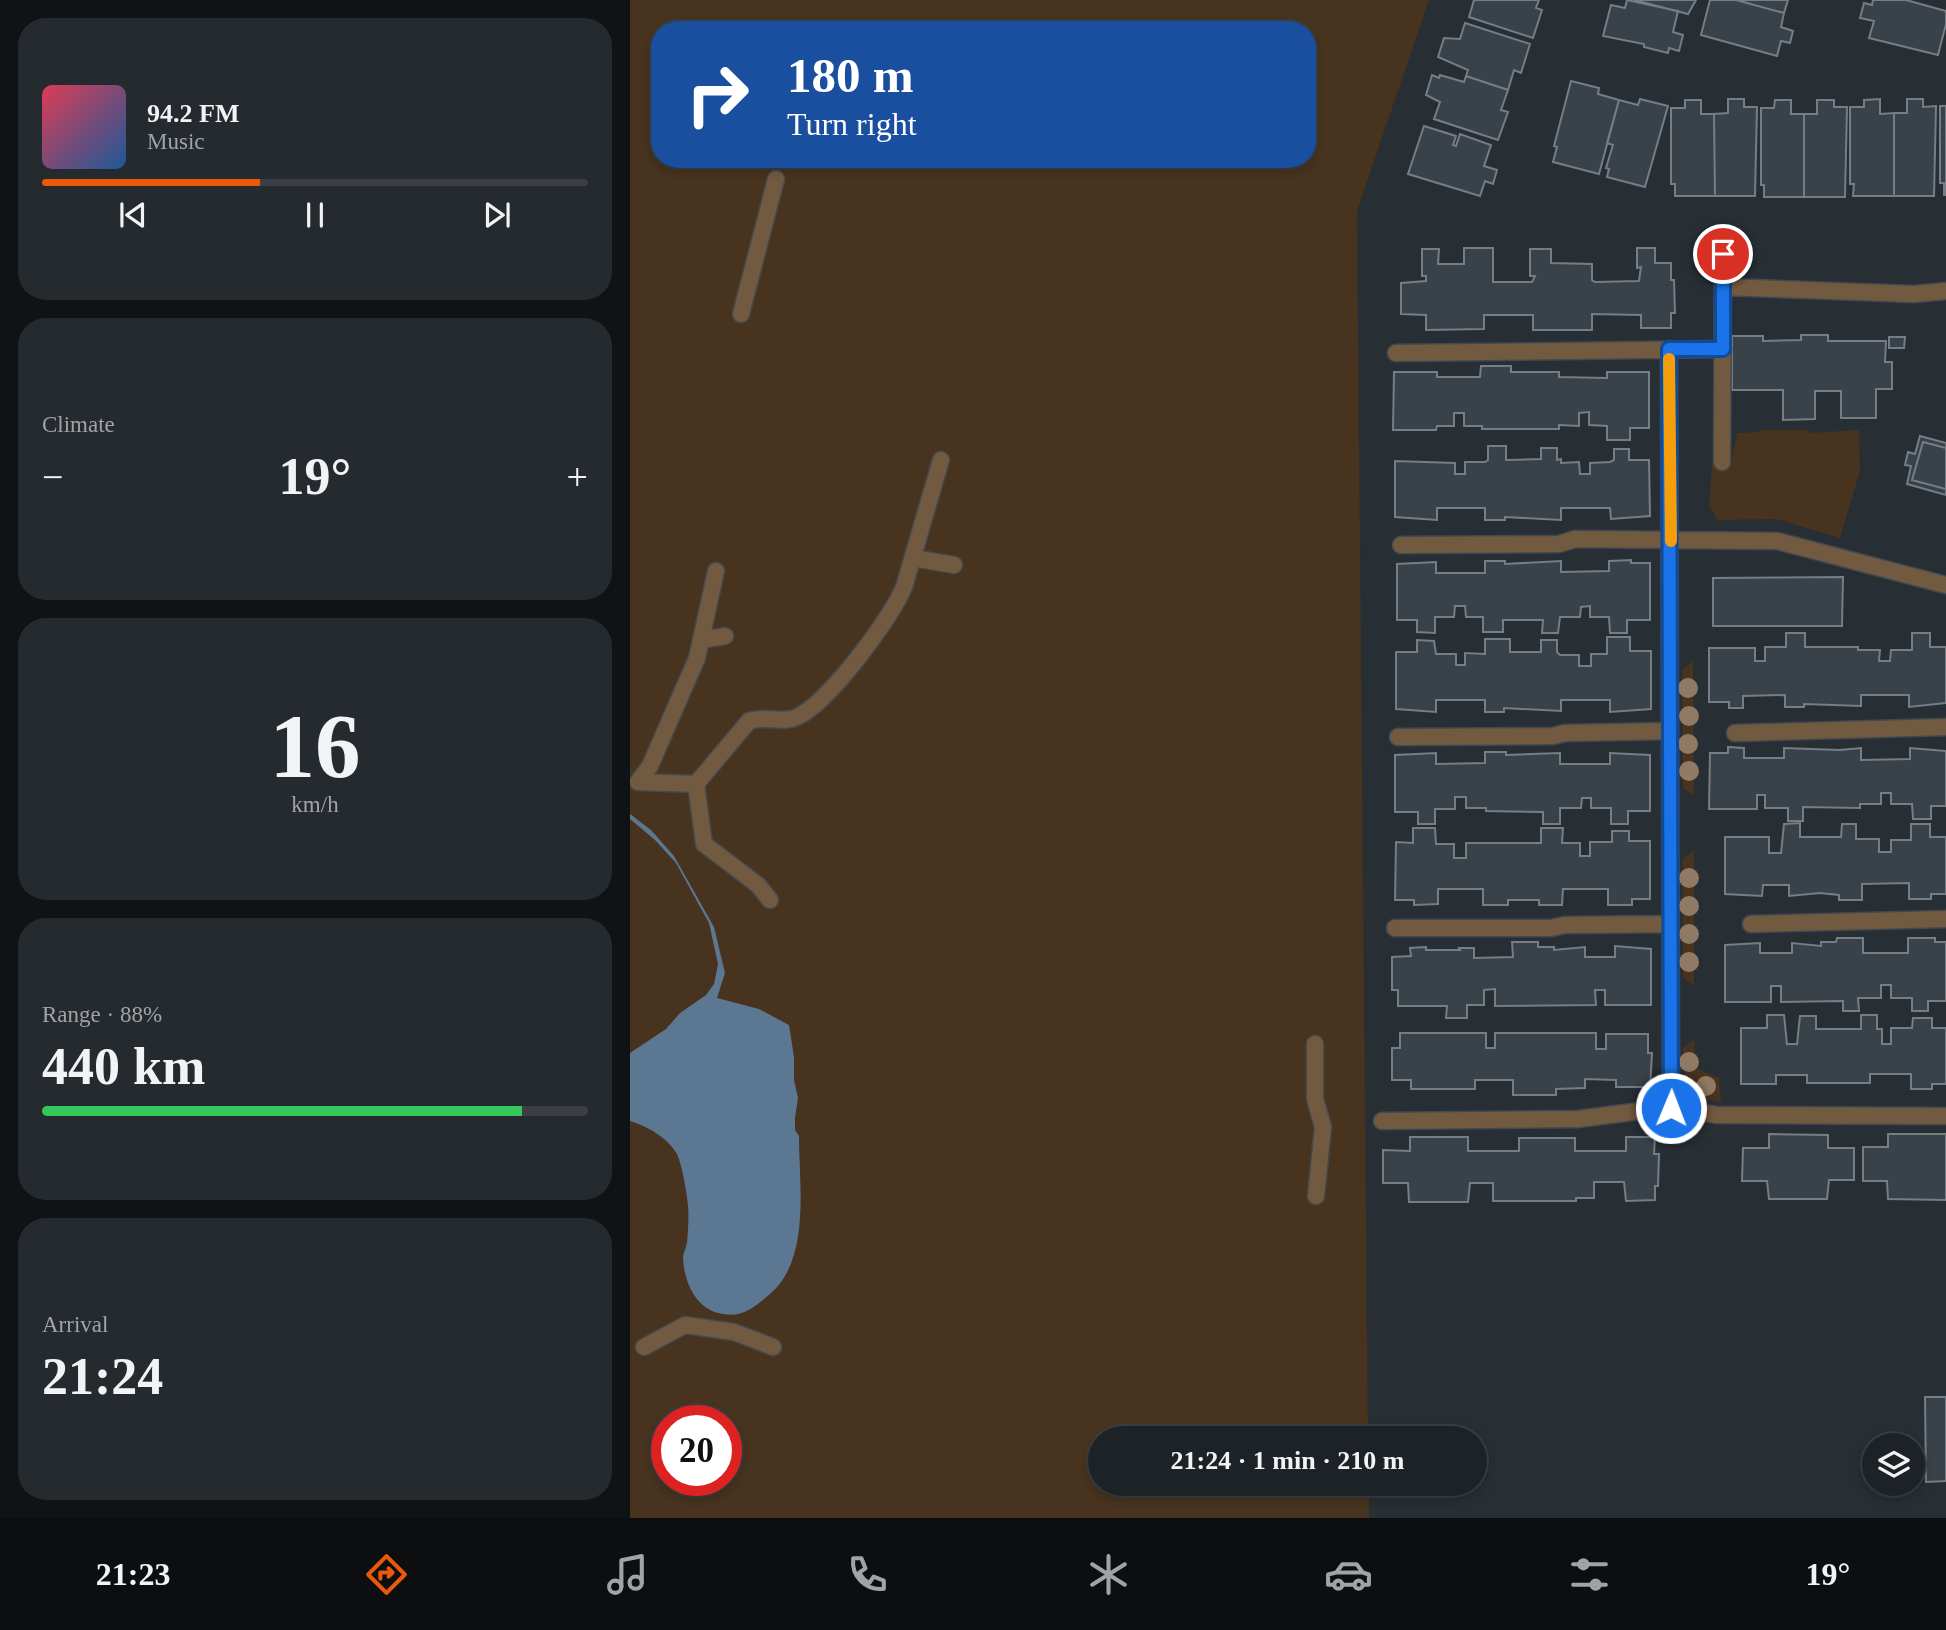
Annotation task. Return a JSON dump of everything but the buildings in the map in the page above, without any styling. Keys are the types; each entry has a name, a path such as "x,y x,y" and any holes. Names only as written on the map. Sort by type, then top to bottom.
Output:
{"lane":[{"path":"741,314 776,179"},
{"path":"1722,462 1723,254"},
{"path":"1723,287 1914,295 1946,291"},
{"path":"1669,349 1671,1108"},
{"path":"1396,353 1723,349"},
{"path":"770,900 758,885 704,844 696,784 749,721 757,718 779,721 796,718 827,693 899,600 941,460"},
{"path":"1401,545 1559,544 1575,539 1777,541 1946,585"},
{"path":"913,558 954,565"},
{"path":"696,784 638,782 656,752 698,658 716,571"},
{"path":"701,640 725,636"},
{"path":"1735,733 1946,727"},
{"path":"1398,737 1553,736 1565,733 1670,731"},
{"path":"1751,924 1946,919"},
{"path":"1395,928 1551,928 1565,925 1671,923"},
{"path":"1315,1044 1315,1099 1323,1127 1315,1196"},
{"path":"1382,1121 1578,1119 1671,1108 1717,1115 1946,1116"},
{"path":"644,1347 685,1325 734,1332 773,1347"}],"shaded area":[{"path":"630,0 1429,0 1357,211 1368,1426 1088,1426 1088,1496 1369,1496 1369,1518 630,1518"},
{"path":"1809,430 1810,433 1859,430 1860,471 1840,538 1776,519 1717,520 1709,505 1712,464 1731,463 1737,433"},
{"path":"1693,661 1694,796 1683,788 1682,670"},
{"path":"1694,850 1694,986 1683,978 1683,859"},
{"path":"1694,1039 1695,1068 1719,1078 1721,1103 1707,1100 1685,1086 1683,1048"}],"water":[{"path":"630,814 651,830 674,856 714,927 725,973 717,998 759,1009 789,1025 798,1098 795,1130 799,1136 801,1198 797,1242 783,1279 752,1308 734,1315 710,1310 692,1292 684,1267 688,1210 679,1159 663,1138 630,1121 630,1053 666,1029 680,1013 706,995 714,984 718,964 709,923 676,863 655,840 630,819"}],"slow traffic":[{"path":"1669,359 1671,541"}],"route":[{"path":"1671,1108 1669,349 1723,349 1723,254"}]}
